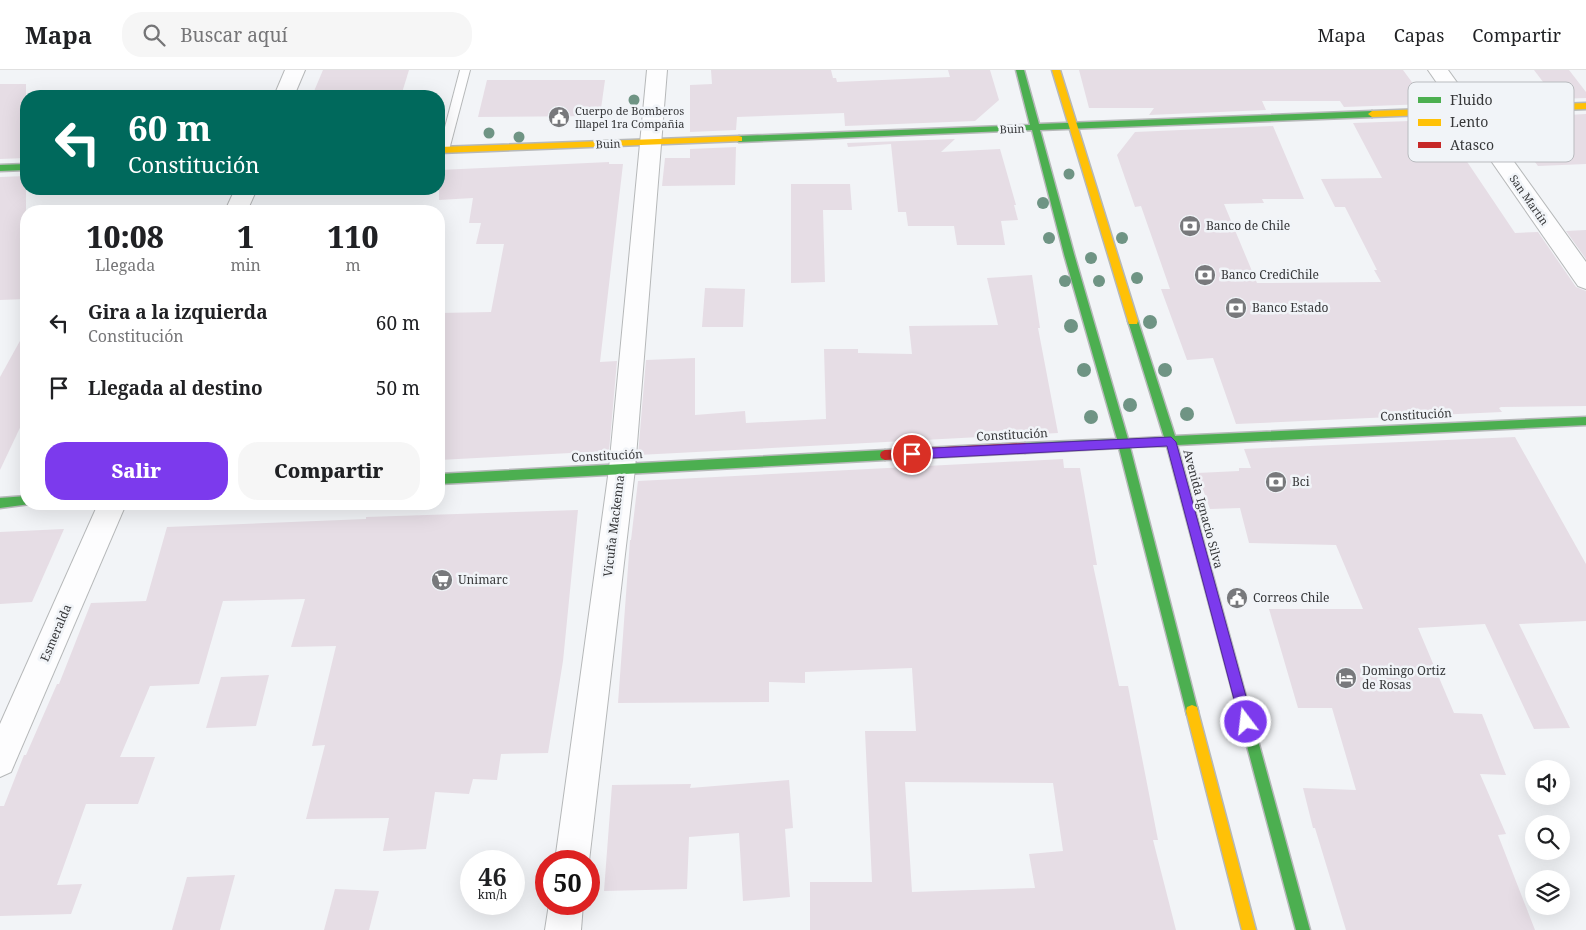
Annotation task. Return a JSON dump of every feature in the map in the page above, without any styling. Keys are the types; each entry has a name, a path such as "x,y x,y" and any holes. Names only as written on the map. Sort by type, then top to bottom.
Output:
{"main road":[{"path":"1020,70 1069,254 1124,444 1250,930"},
{"name":"Avenida Ignacio Silva","path":"1056,70 1072,127 1171,442 1303,930"},
{"name":"Buin","path":"445,150 1408,113"},
{"path":"0,168 20,167"},
{"name":"Constitución","path":"445,479 622,468 1171,442 1243,436 1586,421"},
{"path":"0,503 20,501"}],"street":[{"path":"287,90 295,70"},
{"name":"Vicuña Mackenna","path":"573,850 622,468 657,70"},
{"name":"San Martín","path":"1438,70 1447,82"},
{"name":"San Martín","path":"1503,162 1586,280"},
{"name":"Esmeralda","path":"0,761 109,510"},
{"path":"563,930 565,915"}],"lane":[{"path":"445,139 464,70"}],"building":[{"path":"323,70 409,70 403,90 315,90"},
{"path":"711,70 831,70 833,78 836,78 837,82 950,77 948,70 990,70 999,100 975,121 845,126 844,113 737,117 736,130 690,132 690,85 712,84"},
{"path":"1079,70 1403,70 1412,82 1408,82 1408,105 1344,107 1340,101 1262,101 1266,110 1149,115 1154,108 1089,108"},
{"path":"1534,70 1569,70 1586,92 1586,98 1574,98 1574,82 1543,82"},
{"path":"487,80 605,80 600,116 478,117"},
{"path":"0,84 26,84 26,90 20,90 20,158 0,159"},
{"path":"1586,114 1586,164 1538,166 1535,162 1574,162 1574,115"},
{"path":"1408,121 1408,162 1467,162 1515,233 1538,232 1576,287 1586,291 1586,406 1501,407 1499,408 1502,412 1236,424 1213,358 1187,360 1161,289 1170,289 1141,206 1135,207 1117,155 1135,132 1273,126 1304,199 1262,199 1264,203 1224,204 1257,283 1381,282 1374,270 1377,270 1345,207 1335,207 1321,179 1382,178 1353,123"},
{"path":"955,139 941,152 1000,149 1016,205 1014,205 1018,220 1001,221 1005,245 957,245 954,226 908,226 906,212 898,212 891,144 848,147 847,143"},
{"path":"736,147 735,185 662,186 665,158 690,158 690,149"},
{"path":"609,162 609,164 623,164 600,362 617,361 609,451 445,460 445,313 491,312 504,244 476,244 481,223 469,223 473,198 439,200 439,195 445,195 445,170"},
{"path":"20,176 20,195 26,195 26,205 20,205 20,299 0,300 0,177"},
{"path":"791,184 850,184 852,210 823,210 825,282 791,283"},
{"path":"1586,230 1586,259 1566,231"},
{"path":"1032,275 1040,328 1038,328 1058,433 638,455 646,360 695,358 695,415 745,411 746,423 826,419 824,349 858,349 858,353 912,354 909,326 998,325 987,278"},
{"path":"705,288 745,289 743,327 702,327"},
{"path":"20,341 20,428 0,470 0,377"},
{"path":"1515,437 1586,564 1586,621 1519,624 1570,728 1534,729 1485,624 1418,628 1454,713 1482,714 1506,775 1480,774 1506,834 1498,835 1525,904 1525,915 1529,915 1535,930 1346,930 1315,828 1313,828 1303,788 1356,790 1332,708 1298,708 1269,609 1363,609 1336,545 1249,543 1240,508 1210,509 1197,473 1239,471 1239,468 1251,468 1244,449"},
{"path":"1063,459 1064,468 1080,468 1097,565 1093,565 1119,686 1128,686 1158,840 1153,840 1176,930 810,930 810,882 872,882 865,731 916,731 912,668 805,672 805,683 769,682 769,702 618,703 630,540 638,481","holes":["905,782 1053,783 1063,851 1029,854 1035,888 912,892"]},
{"path":"578,510 563,661 548,753 501,754 497,780 473,779 469,794 435,792 426,849 383,851 389,818 306,819 325,745 312,746 336,646 291,647 305,599 223,601 199,684 150,686 120,757 155,757 138,804 86,804 57,885 82,884 71,914 0,916 0,806 4,806 24,755 26,755 57,684 59,684 91,603 146,601 167,527 366,519 366,517"},
{"path":"64,529 32,602 0,604 0,532"},
{"path":"269,675 256,726 206,728 221,677"},
{"path":"789,780 793,828 785,829 790,897 743,901 739,833 689,837 687,889 604,891 612,785 691,784 690,788"},
{"path":"235,875 220,930 172,930 187,877"},
{"path":"335,889 379,891 369,930 324,930"}],"traffic: fast":[{"path":"1020,70 1069,254 1114,406 1192,711"},
{"path":"739,139 1372,114"},
{"path":"0,168 20,167"},
{"path":"1133,321 1171,442 1303,930"},
{"path":"1025,448 1586,421"},
{"path":"445,479 885,455"},
{"path":"0,503 20,501"}],"traffic: slow":[{"path":"1056,70 1133,321"},
{"path":"1574,106 1586,106"},
{"path":"1372,114 1408,113"},
{"path":"445,150 739,139"},
{"path":"1192,711 1249,930"}],"traffic: jam":[{"path":"885,455 1025,448"}],"place":[{"name":"Cuerpo de Bomberos Illapel 1ra Compañia","path":"559,117"},
{"name":"Banco de Chile","path":"1190,226"},
{"name":"Banco CrediChile","path":"1205,275"},
{"name":"Banco Estado","path":"1236,308"},
{"name":"Bci","path":"1276,482"},
{"name":"Unimarc","path":"442,580"},
{"name":"Correos Chile","path":"1237,598"},
{"name":"Domingo Ortiz de Rosas","path":"1346,678"}],"route":[{"path":"912,454 1171,442 1246,722"}]}
